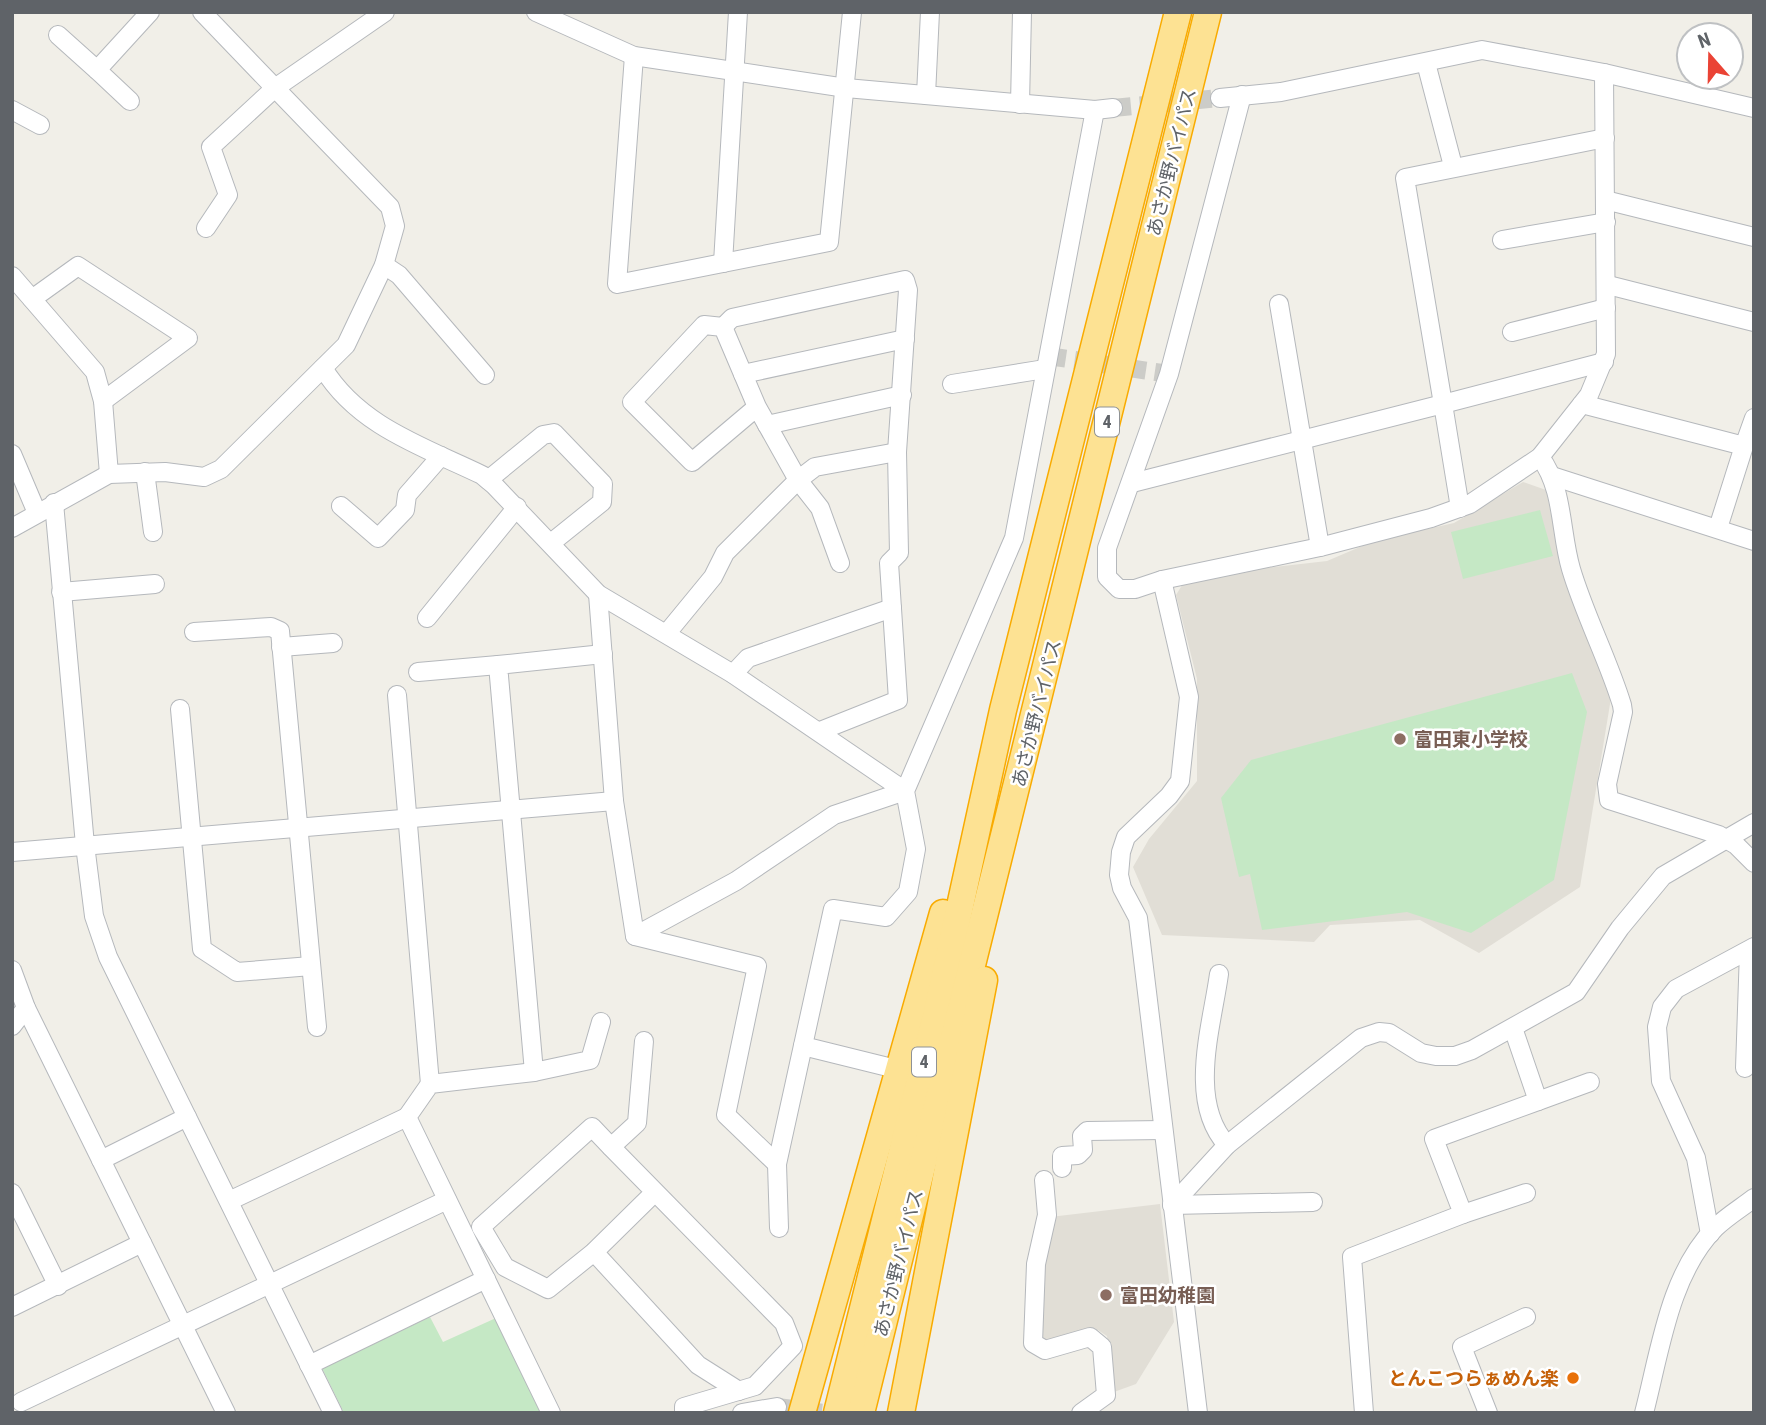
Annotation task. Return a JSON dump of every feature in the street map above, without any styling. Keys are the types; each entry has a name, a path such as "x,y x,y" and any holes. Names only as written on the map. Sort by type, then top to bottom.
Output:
{"highway":[{"name":"あさか野バイパス","path":"837,1413 936,1016 1003,710 1178,12"},
{"name":"あさか野バイパス","path":"861,1413 1208,12"},
{"path":"789,1410 896,1069 1003,710"},
{"path":"901,1413 985,974 1007,832"}],"street":[{"path":"97,69 150,12"},
{"path":"206,228 228,195 211,147 275,88 385,12"},
{"path":"536,12 634,56 846,88 1104,109 1045,369 1014,538 905,791 916,849 908,892 886,917 833,909 777,1164 779,1228"},
{"path":"723,263 738,12"},
{"path":"634,56 617,284 829,242 852,12"},
{"path":"926,95 930,12"},
{"path":"1020,104 1023,12"},
{"path":"12,528 109,474 145,472 204,477 216,473 346,345 384,265 395,226 390,206 206,13"},
{"path":"58,35 130,101"},
{"path":"1220,98 1281,92 1482,50 1754,108"},
{"path":"1426,63 1453,166"},
{"path":"1242,95 1169,374 1107,548 1107,577 1119,589 1135,589 1162,580 1320,547 1460,508 1490,492 1540,457 1596,384 1604,362 1608,285 1604,74"},
{"path":"12,110 40,125"},
{"path":"1460,508 1405,178 1453,166 1605,138"},
{"path":"1605,200 1754,237"},
{"path":"1502,240 1606,222"},
{"path":"384,265 399,275 485,375"},
{"path":"32,299 78,266 188,338 103,401"},
{"path":"12,276 95,372 103,401 109,474"},
{"path":"723,327 732,318 905,280 905,339 897,452 900,553 889,563 898,700 820,731"},
{"path":"1608,285 1754,322"},
{"path":"1279,304 1320,547"},
{"path":"1512,332 1606,308"},
{"path":"723,327 704,325 632,402 692,462 757,407"},
{"path":"723,327 757,407 797,480 820,508 840,563"},
{"path":"743,374 905,339"},
{"path":"1132,484 1304,442 1604,362"},
{"path":"323,368 340,394 384,429 488,480 517,507 598,594 733,674 905,791"},
{"path":"952,384 1045,369"},
{"path":"767,425 902,395"},
{"path":"1581,404 1744,446"},
{"path":"1718,528 1754,418"},
{"path":"488,480 543,435 554,433 603,484 602,502 551,543"},
{"path":"667,634 713,577 725,553 797,480 815,467 897,452"},
{"path":"12,454 37,513"},
{"path":"341,506 378,538 405,510 407,495 441,456"},
{"path":"1540,457 1552,476 1570,567 1622,705 1623,712 1606,784 1607,797 1613,803 1683,822 1727,839 1754,863"},
{"path":"145,472 153,532"},
{"path":"1552,476 1754,541"},
{"path":"54,503 85,845 94,916 108,957 333,1413"},
{"path":"427,618 517,507"},
{"path":"1162,580 1189,696 1180,781 1169,796 1126,837 1119,862 1119,875 1128,904 1138,918 1198,1413"},
{"path":"61,592 155,584"},
{"path":"598,594 614,801 635,936"},
{"path":"733,674 748,658 892,608"},
{"path":"194,632 271,627 280,631 317,1027"},
{"path":"281,647 333,643"},
{"path":"418,672 603,653"},
{"path":"498,665 534,1072"},
{"path":"229,1202 407,1116 430,1084 405,818 397,695"},
{"path":"180,709 194,836 202,949 236,972 311,966"},
{"path":"635,936 736,881 834,815 905,791"},
{"path":"12,852 614,801"},
{"path":"1172,1205 1227,1145 1361,1038 1379,1032 1389,1033 1421,1053 1455,1056 1513,1028 1576,992 1620,928 1663,876 1754,823"},
{"path":"635,936 757,966 726,1115 777,1164"},
{"path":"1745,1068 1751,949"},
{"path":"1710,1234 1696,1158 1661,1081 1657,1027 1662,1007 1676,989 1751,949"},
{"path":"12,970 26,1008 226,1413"},
{"path":"1219,974 1203,1090 1216,1133 1227,1145"},
{"path":"12,1026 26,1008"},
{"path":"430,1084 534,1072 590,1060 601,1022"},
{"path":"1513,1028 1538,1101"},
{"path":"611,1147 637,1123 644,1041"},
{"path":"803,1046 896,1069"},
{"path":"1463,1214 1434,1139 1590,1082"},
{"path":"407,1116 551,1413"},
{"path":"101,1160 187,1117"},
{"path":"655,1192 594,1252 548,1289 505,1267 481,1227 592,1127 784,1323 793,1346 755,1386 684,1407 684,1413"},
{"path":"1062,1168 1062,1156 1078,1155 1083,1150 1082,1136 1087,1131 1163,1130"},
{"path":"1044,1180 1047,1215 1036,1264 1033,1343 1045,1350 1090,1337 1102,1347 1106,1395 1081,1413"},
{"path":"1364,1413 1352,1257 1526,1193"},
{"path":"1644,1413 1673,1303 1693,1256 1710,1234 1754,1198"},
{"path":"19,1403 183,1328 447,1200"},
{"path":"14,1202 58,1286"},
{"path":"1172,1205 1313,1202"},
{"path":"12,1307 142,1243"},
{"path":"594,1252 698,1366 739,1391"},
{"path":"309,1366 486,1279"},
{"path":"1488,1413 1462,1347 1526,1317"},
{"path":"742,1413 789,1410"}],"shaded area":[{"name":"富田東小学校","path":"1523,482 1546,490 1564,576 1611,698 1580,887 1479,953 1420,920 1330,925 1314,942 1162,935 1133,867 1149,839 1197,781 1197,679 1176,595 1184,582 1247,570 1327,561 1374,541 1454,523"},
{"name":"富田幼稚園","path":"1160,1204 1174,1322 1136,1384 1114,1392 1107,1336 1098,1330 1045,1343 1040,1340 1040,1269 1050,1217"}],"green space":[{"path":"1540,510 1553,556 1463,579 1451,532"},
{"path":"1572,673 1587,712 1554,880 1471,933 1407,912 1262,930 1250,874 1239,877 1221,798 1251,760"},
{"path":"430,1317 443,1342 496,1318 545,1413 344,1413 322,1368"}],"tunnel":[{"path":"1113,108 1220,98"},
{"path":"1048,356 1169,374"},
{"path":"777,1407 824,1413"}],"place":[{"name":"富田東小学校","path":"1400,739"},
{"name":"富田幼稚園","path":"1106,1295"},
{"name":"とんこつらぁめん楽","path":"1573,1378"}]}
